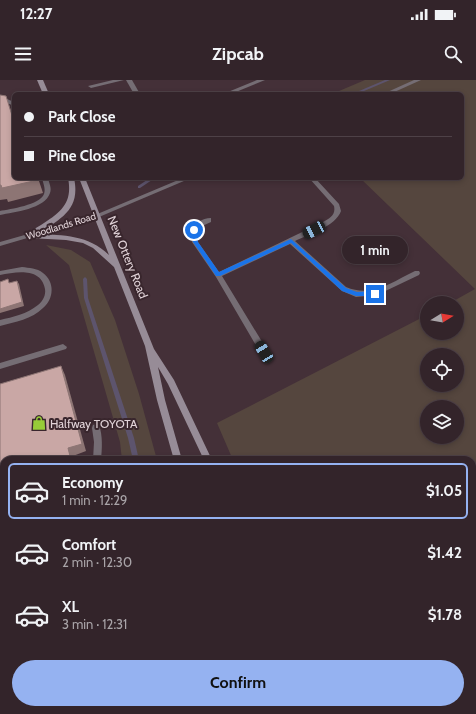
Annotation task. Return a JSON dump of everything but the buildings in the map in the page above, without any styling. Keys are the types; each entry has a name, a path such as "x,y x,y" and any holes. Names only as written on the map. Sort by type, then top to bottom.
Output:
{"main road":[{"path":"40,80 45,92"},
{"path":"29,236 68,207 73,200 74,193 71,180"},
{"name":"New Ottery Road","path":"83,180 148,346 177,456"},
{"path":"29,236 82,240 102,251 119,270"},
{"name":"New Ottery Road","path":"148,346 171,382 206,456"}],"street":[{"path":"91,86 121,80"},
{"path":"128,80 136,92"},
{"path":"230,92 252,82 262,80"},
{"path":"391,92 418,80"},
{"path":"0,98 12,103"},
{"path":"0,213 36,203 43,199 47,194 48,189 45,180"},
{"name":"Woodlands Road","path":"0,244 97,216 183,180"},
{"path":"218,275 325,224 338,214 339,209 337,205 314,180"},
{"path":"210,220 199,225 194,230 193,237 200,250 218,275 264,352"},
{"path":"291,241 344,289 356,294 375,294 417,273"},
{"path":"0,273 23,269 33,270 42,275 47,285 49,294 45,302 36,310 0,323"},
{"path":"0,366 62,347"},
{"path":"96,428 98,442 97,456"}],"shaded area":[{"path":"365,80 476,80 476,456 231,456 217,423 420,319 420,340 464,340 464,296 462,296 475,289 362,180 464,180 464,92 337,92"},
{"path":"46,245 71,250 90,262 115,320 139,394 156,456 122,456 120,442 69,265"}],"waterway":[{"path":"359,92 388,80"},
{"path":"139,187 150,180"},
{"path":"85,279 86,298 131,438 135,456"}],"place":[{"name":"Halfway TOYOTA","path":"39,423"}],"route":[{"path":"194,230 192,232 195,242 218,275 291,241 344,289 362,295 375,294"}]}
